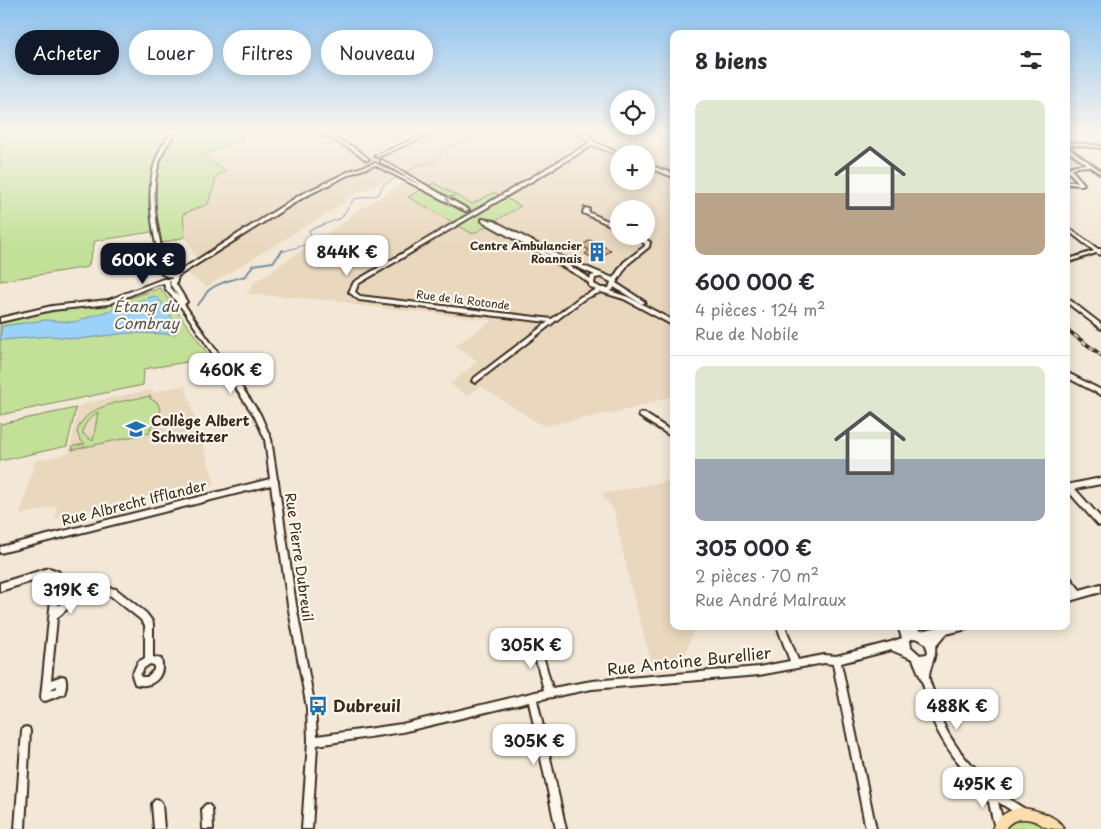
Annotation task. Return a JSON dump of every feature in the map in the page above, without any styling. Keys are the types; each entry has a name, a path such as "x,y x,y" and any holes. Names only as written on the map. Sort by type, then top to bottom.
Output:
{"main road":[{"path":"998,828 1009,816 1024,813 1044,819 1058,829"}],"street":[{"path":"156,171 151,198 164,274 171,278"},
{"path":"0,320 52,308 109,302 171,278 302,196 356,171"},
{"path":"386,171 467,210"},
{"path":"400,171 583,276 590,284 626,298 670,322"},
{"name":"Rue de la Rotonde","path":"546,171 356,283 353,287 354,295 359,298 554,321"},
{"path":"1070,171 1082,184 1070,183"},
{"path":"587,209 585,212 610,224"},
{"path":"484,220 492,222 576,266 602,275 670,318"},
{"path":"1070,230 1100,251"},
{"path":"582,298 593,278 626,263 648,245"},
{"path":"1070,261 1100,251"},
{"path":"476,381 582,298 610,288 626,263"},
{"name":"Rue Pierre Dubreuil","path":"171,278 187,311"},
{"name":"Rue Pierre Dubreuil","path":"171,278 167,287 187,311 260,420 268,439 292,605 307,680 313,741 307,829"},
{"path":"1070,302 1101,327"},
{"path":"1070,376 1101,393"},
{"path":"642,415 670,433"},
{"name":"Rue Albrecht Ifflander","path":"0,550 275,481"},
{"path":"1070,488 1101,481"},
{"path":"1070,490 1100,520"},
{"path":"0,586 49,572 55,574 75,597"},
{"path":"1070,584 1078,594"},
{"path":"46,686 55,599 64,586"},
{"path":"1070,597 1101,588"},
{"path":"53,616 75,597 104,591 113,592 143,616 149,624 149,660"},
{"path":"782,630 795,664"},
{"path":"903,630 906,647 914,656 925,677 932,706 941,728 986,786 993,800 998,828"},
{"path":"913,630 931,646 932,654 929,658 925,677"},
{"path":"906,639 910,634 919,635 950,630"},
{"path":"931,646 943,632"},
{"name":"Rue Antoine Burellier","path":"313,741 402,728 549,693 592,686 760,671 824,659 836,660 891,646 906,639"},
{"path":"534,641 549,693"},
{"path":"891,646 914,656 929,658"},
{"path":"836,660 871,829"},
{"path":"532,698 561,829"},
{"path":"20,829 26,731"},
{"path":"986,786 1012,807 1024,813"},
{"path":"157,804 159,829"},
{"path":"207,809 208,829"}],"shaded area":[{"path":"225,171 610,171 610,190 655,190 655,171 670,171 670,396 632,409 543,426 480,386 467,396 450,384 478,361 455,346 493,320 354,305 342,301 247,294 255,282 350,218 353,213 404,183 393,176 344,200 346,202 206,287 186,272 199,264 185,237 183,214 208,204 217,175"},
{"name":"Collège Albert Schweitzer","path":"185,385 215,485 208,487 206,491 196,488 176,489 55,518 57,506 20,515 35,461 69,453 79,405 149,390 154,392"},
{"path":"670,481 670,630 694,630 681,667 654,672 629,580 614,510 601,494"}],"green space":[{"path":"0,171 226,171 217,175 208,204 183,214 185,237 162,243 158,231 95,241 88,267 0,281"},
{"path":"434,183 472,204 494,192 521,206 473,234 408,197"},
{"path":"160,288 211,358 144,369 143,385 0,415 0,323 52,311 106,306"},
{"path":"151,396 150,399 157,402 161,411 157,420 149,429 159,427 158,431 72,450 73,446 85,444 80,440 77,432 81,422 88,415 108,405","holes":["98,412 93,441 83,434 83,430 92,416"]},
{"path":"76,408 67,446 0,461 0,424"},
{"path":"1018,819 1030,819 1050,829 1005,829 1008,824"}],"water":[{"name":"Étang du Combray","path":"154,296 162,302 169,313 174,324 175,334 128,333 78,339 52,336 0,340 2,326 45,320 74,322"}],"building":[{"name":"Centre Ambulancier Roannais","path":"590,240 611,250 602,257 605,259 601,262 585,254 589,250 581,246"}],"waterway":[{"path":"281,252 305,245 312,238 309,230 341,218 354,199 378,195 384,184 396,178"},
{"path":"197,305 202,301 207,292 215,286 246,276 253,265 273,262 281,252"}],"railway":[{"path":"1070,332 1101,355"}],"place":[{"name":"Centre Ambulancier Roannais","path":"597,252"},
{"name":"Collège Albert Schweitzer","path":"136,429"},
{"name":"Dubreuil","path":"318,706"}]}
